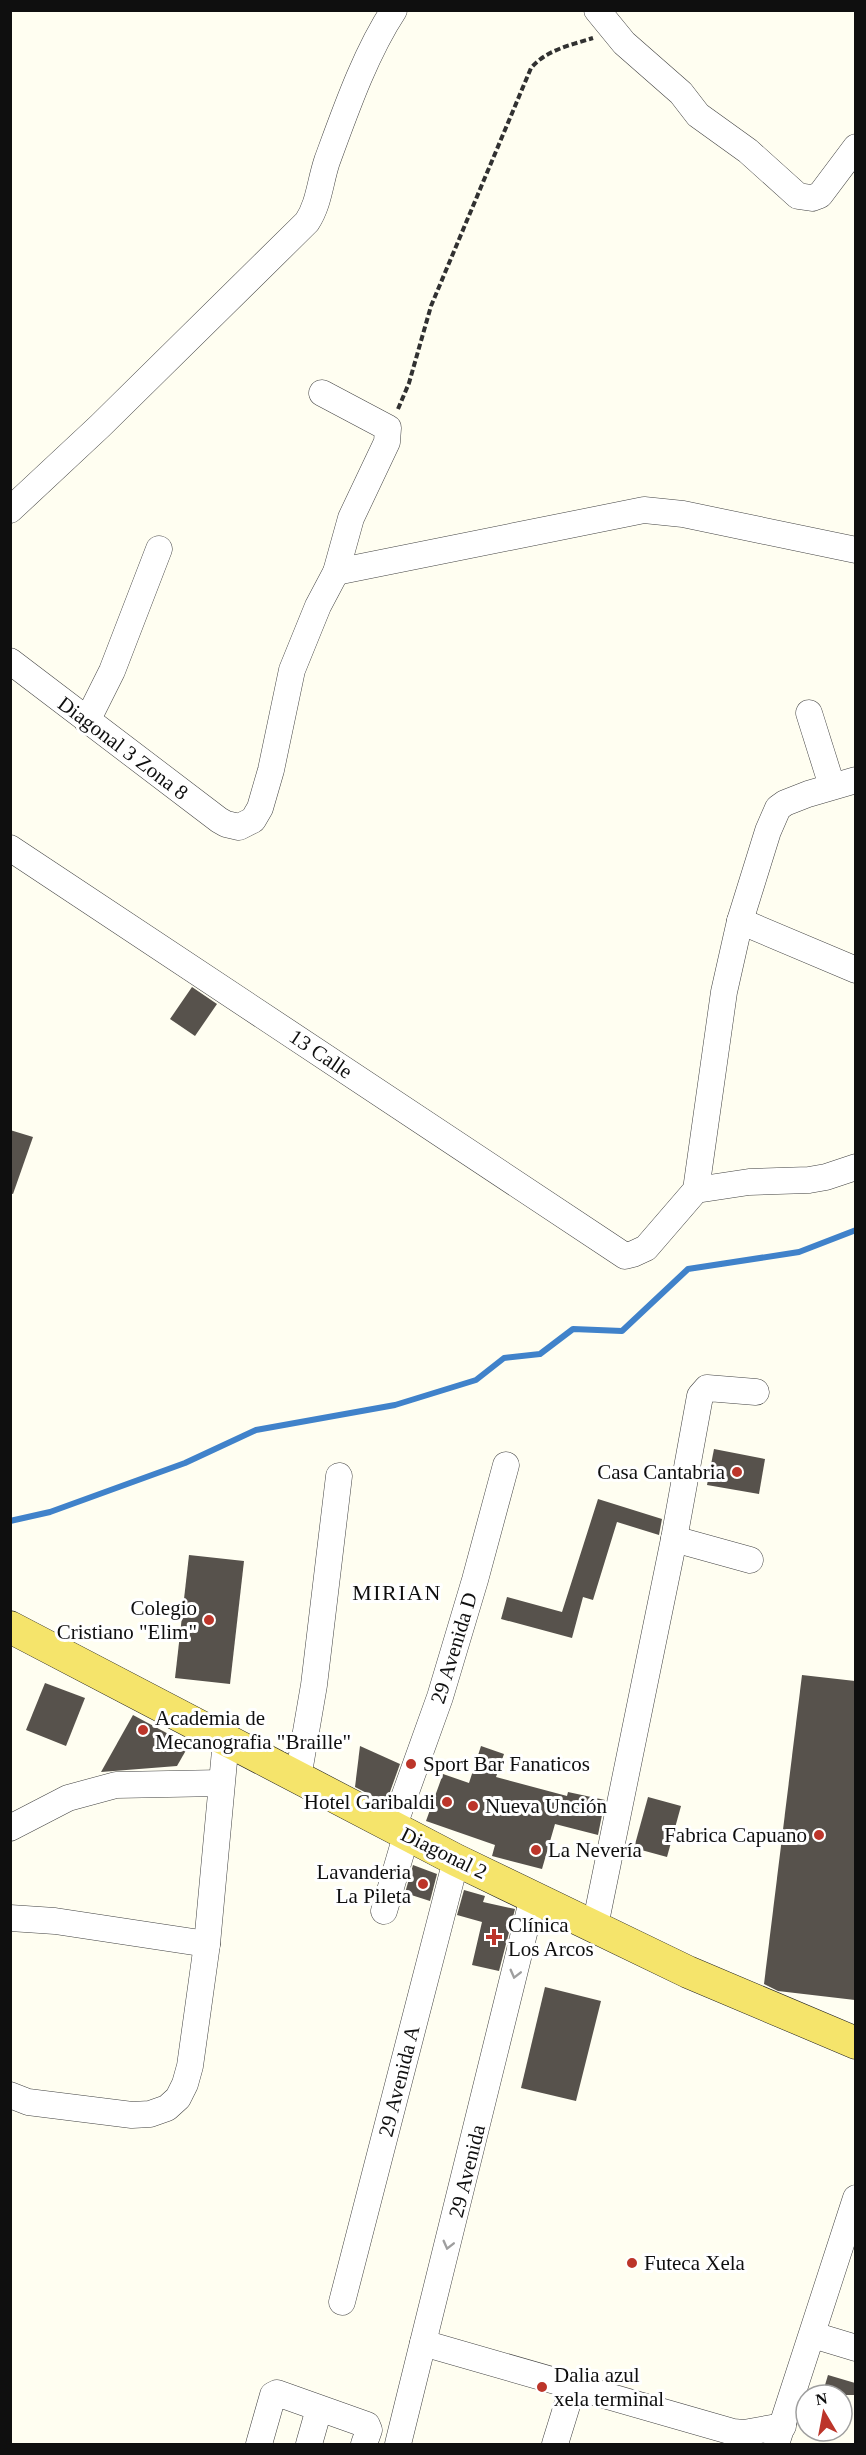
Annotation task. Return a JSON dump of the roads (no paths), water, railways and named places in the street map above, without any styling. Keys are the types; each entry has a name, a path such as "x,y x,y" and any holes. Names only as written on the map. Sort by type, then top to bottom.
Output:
{"main road":[{"name":"Diagonal 2","path":"10,1627 456,1860 688,1972 855,2043"}],"street":[{"path":"10,510 307,222 313,212 327,162 346,113 383,27 394,10"},
{"path":"597,10 630,49 681,93 698,115 748,151 798,196 812,198 820,195 855,147"},
{"path":"322,393 388,428 384,450 351,518 336,572 644,510 683,514 855,550"},
{"path":"87,721 112,671 159,549"},
{"name":"Diagonal 3 Zona 8","path":"10,661 219,820 239,827 253,820 260,808 271,771 292,670 318,606 336,572"},
{"path":"809,713 844,783 785,803 778,808 768,831 740,921 724,992 696,1190 749,1182 809,1180 855,1167"},
{"name":"13 Calle","path":"10,848 619,1253 626,1256 646,1248 696,1190"},
{"path":"740,921 855,970"},
{"path":"595,1926 674,1539 700,1396 704,1389 710,1388 756,1392"},
{"name":"29 Avenida D","path":"384,1911 400,1832 475,1580 506,1465"},
{"path":"298,1778 314,1686 339,1476"},
{"path":"674,1539 750,1560"},
{"path":"10,2095 28,2102 132,2115 150,2114 167,2108 178,2098 190,2066 207,1944 226,1740"},
{"path":"10,1828 68,1798 116,1785 221,1783"},
{"name":"29 Avenida A","path":"342,2302 456,1860"},
{"name":"29 Avenida","path":"398,2445 533,1897"},
{"path":"10,1918 55,1921 207,1944"},
{"path":"423,2343 733,2432 762,2432 779,2435 851,2230 855,2198"},
{"path":"813,2335 855,2348"},
{"path":"555,2445 573,2386"},
{"path":"259,2445 273,2395 277,2393 367,2425 369,2430 364,2445"},
{"path":"309,2445 319,2409"}],"waterway":[{"path":"10,1521 50,1512 185,1463 256,1430 395,1405 476,1380 504,1358 540,1354 573,1329 622,1331 688,1269 799,1252 856,1230"}],"place":[{"name":"Casa Cantabria","path":"737,1472"},
{"name":"Colegio Cristiano \"Elim\"","path":"209,1620"},
{"name":"Academia de Mecanografia \"Braille\"","path":"143,1730"},
{"name":"Sport Bar Fanaticos","path":"411,1764"},
{"name":"Hotel Garibaldi","path":"447,1802"},
{"name":"Nueva Unción","path":"473,1806"},
{"name":"Fabrica Capuano","path":"819,1835"},
{"name":"La Nevería","path":"536,1850"},
{"name":"Lavanderia La Pileta","path":"423,1884"},
{"name":"Clínica Los Arcos","path":"494,1937"},
{"name":"Futeca Xela","path":"632,2263"},
{"name":"Dalia azul xela terminal","path":"542,2387"}],"district":[{"name":"MIRIAN","path":"397,1592"}]}
